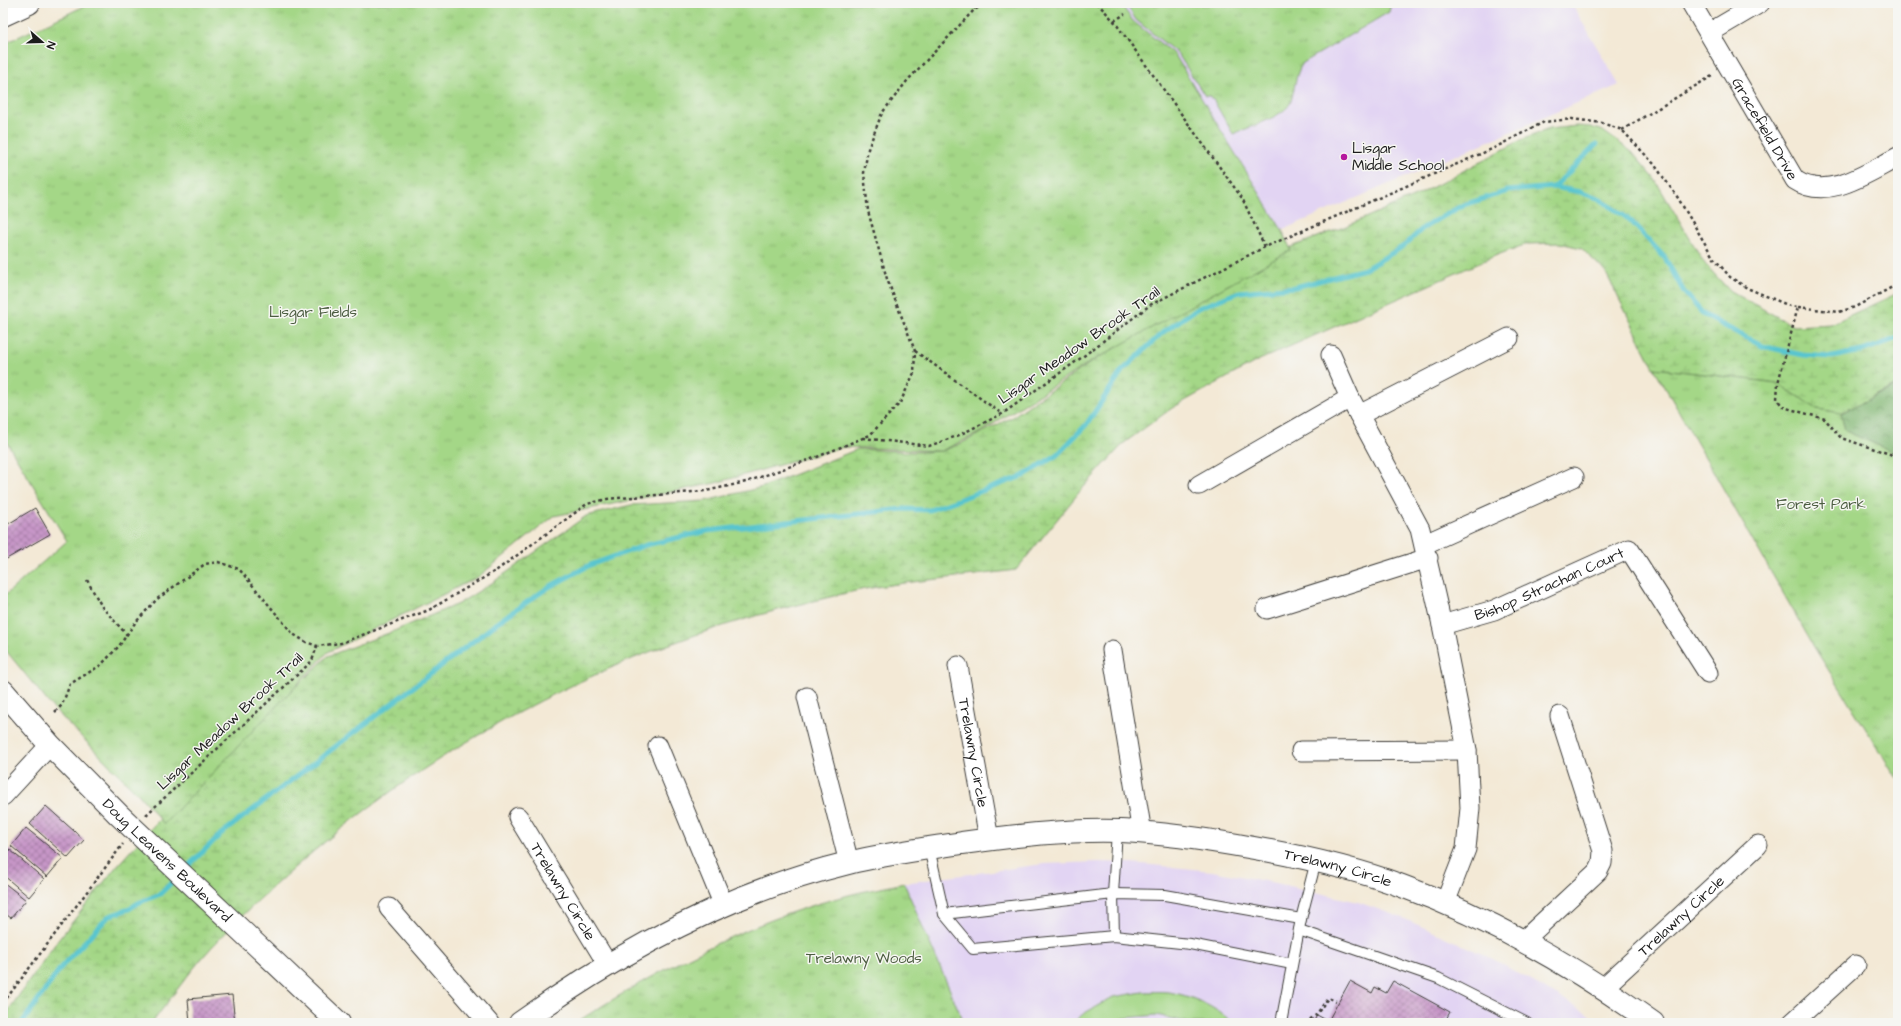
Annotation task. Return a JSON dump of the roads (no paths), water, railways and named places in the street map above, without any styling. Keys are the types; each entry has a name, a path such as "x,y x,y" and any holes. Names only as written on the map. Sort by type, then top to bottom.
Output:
{"street":[{"path":"3,15 29,3"},
{"name":"Gracefield Drive","path":"1691,3 1796,180 1804,186 1815,189 1834,187 1898,157"},
{"path":"1709,33 1760,3"},
{"path":"1359,414 1509,338"},
{"path":"1331,356 1350,398 1420,529 1427,551 1467,750 1470,808 1466,849 1445,903"},
{"path":"1199,484 1350,398"},
{"path":"1266,609 1427,551 1574,477"},
{"name":"Bishop Strachan Court","path":"1442,625 1494,610 1629,549 1708,673"},
{"path":"1112,650 1142,832"},
{"name":"Trelawny Circle","path":"958,666 989,839"},
{"name":"Doug Leavens Boulevard","path":"3,691 50,745 119,815 155,847 339,1023"},
{"path":"807,697 849,863"},
{"path":"1524,940 1598,871 1602,863 1603,851 1560,716"},
{"path":"3,796 50,745"},
{"path":"658,746 724,906"},
{"path":"1301,751 1467,750"},
{"name":"Trelawny Circle","path":"518,817 608,965"},
{"name":"Trelawny Circle","path":"520,1023 608,965 661,935 724,906 812,873 849,863 929,848 989,839 1058,832 1117,831 1142,832 1204,840 1316,861 1382,878 1445,903 1524,940 1604,987 1653,1023"},
{"name":"Trelawny Circle","path":"1604,987 1758,845"},
{"path":"389,908 489,1023"},
{"path":"1792,1023 1856,965"}],"lane":[{"path":"1114,936 1113,894 1117,831"},
{"path":"929,848 944,914 973,949 1114,936 1190,944 1292,964"},
{"path":"1280,1023 1301,919 1316,861"},
{"path":"944,914 1113,894 1166,895 1301,919"},
{"path":"1299,930 1438,978 1527,1023"}],"waterway":[{"path":"1554,187 1597,144"},
{"path":"184,870 221,834 505,617 549,587 590,565 646,545 707,531 903,509 930,510 1023,476 1057,455 1086,425 1122,371 1162,333 1198,308 1239,292 1295,287 1365,269 1404,246 1423,228 1463,205 1508,191 1554,187 1580,192 1601,200 1630,220 1665,258 1684,292 1704,315 1762,346 1803,355 1832,357 1862,351 1898,338"},
{"path":"22,1023 62,966 109,916 129,909 138,903 160,894 177,877"}],"place":[{"name":"Lisgar Middle School","path":"1344,157"}],"park label":[{"name":"Lisgar Fields","path":"313,312"},
{"name":"Forest Park","path":"1821,504"},
{"name":"Trelawny Woods","path":"864,958"}]}
